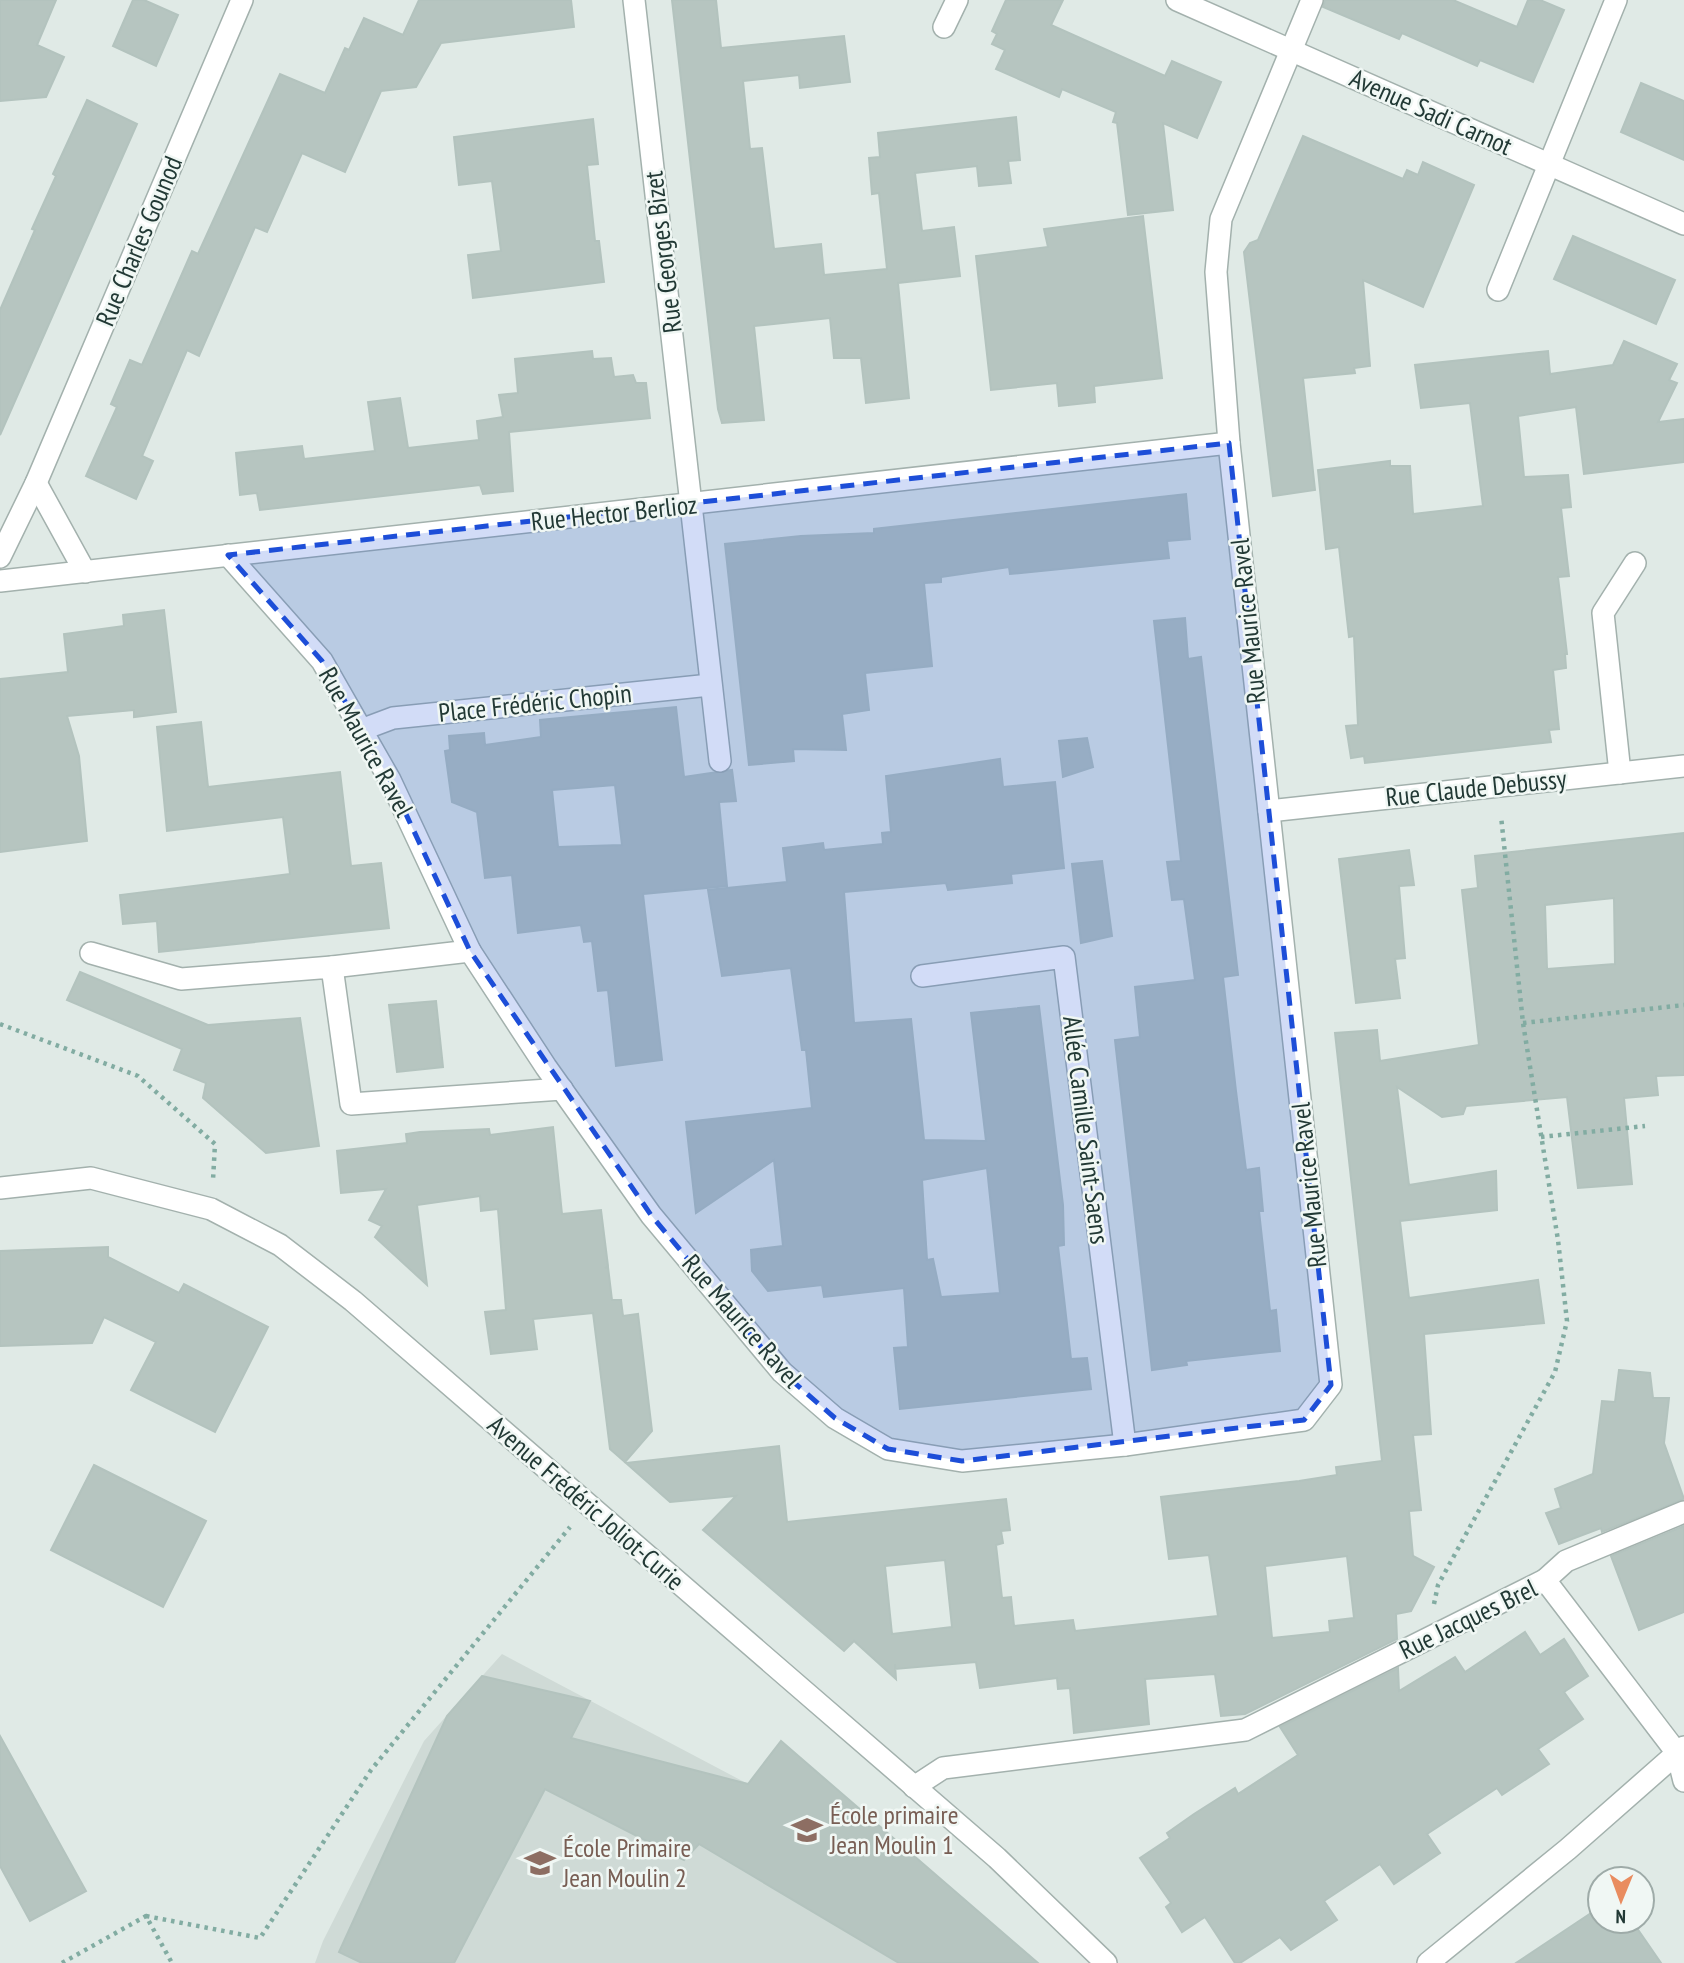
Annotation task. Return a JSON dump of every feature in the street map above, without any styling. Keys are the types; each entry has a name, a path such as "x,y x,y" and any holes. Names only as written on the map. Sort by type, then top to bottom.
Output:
{"street":[{"name":"Rue Charles Gounod","path":"0,557 36,482 242,0"},
{"name":"Rue Georges Bizet","path":"634,0 693,504"},
{"path":"944,27 957,0"},
{"name":"Avenue Sadi Carnot","path":"1177,0 1684,224"},
{"name":"Rue Maurice Ravel","path":"228,555 322,661 390,780 470,951 562,1089 668,1236 782,1372 835,1418 888,1449 962,1461 1125,1445 1304,1420 1331,1385 1229,443 1216,272 1221,219 1312,0"},
{"path":"1498,290 1547,164 1616,0"},
{"name":"Rue Hector Berlioz","path":"0,581 1229,443"},
{"path":"36,482 85,572"},
{"path":"693,504 720,761"},
{"path":"1620,773 1603,613 1635,564"},
{"name":"Place Frédéric Chopin","path":"361,730 393,718 710,685"},
{"name":"Rue Claude Debussy","path":"1269,811 1684,766"},
{"path":"91,953 181,979 332,967 470,951"},
{"name":"Allée Camille Saint-Saens","path":"922,976 1064,957 1125,1445"},
{"path":"332,967 351,1104 562,1089"},
{"name":"Avenue Frédéric Joliot-Curie","path":"0,1188 91,1178 211,1209 280,1245 353,1301 997,1858 1106,1963"},
{"path":"1545,1580 1566,1561 1684,1512"},
{"name":"Rue Jacques Brel","path":"915,1787 943,1768 1245,1730 1545,1580 1681,1750"},
{"path":"1681,1750 1684,1781"},
{"path":"1428,1963 1568,1849 1681,1750"}],"path":[{"path":"1426,1639 1438,1585 1555,1371 1567,1321 1523,1023 1498,786"},
{"path":"1523,1023 1684,1005"},
{"path":"0,1024 138,1076 215,1144 211,1209"},
{"path":"1541,1137 1645,1126"},
{"path":"62,1963 146,1916 260,1938 371,1770 588,1505"},
{"path":"146,1916 172,1963"}],"highlighted area":[{"path":"1229,443 1331,1385 1304,1420 962,1461 888,1449 835,1418 782,1372 651,1215 470,951 390,780 322,661 228,555"}],"shaded area":[{"name":"École Primaire Jean Moulin 2","path":"502,1654 748,1784 781,1741 1021,1948 1014,1963 315,1963 323,1941 424,1741"}],"building":[{"path":"0,0 56,0 37,45 64,57 46,97 0,101"},
{"path":"133,0 144,0 178,15 156,66 113,46"},
{"path":"419,0 571,0 574,27 441,43 416,87 381,91 345,172 302,153 267,232 255,227 199,356 187,350 142,456 153,461 136,499 86,476 117,407 111,404 130,360 142,365 192,251 198,254 280,74 325,93 345,48 349,50 364,18 403,35"},
{"path":"672,0 716,0 721,48 844,36 850,82 800,88 799,75 743,81 750,149 762,148 774,249 821,244 824,275 887,269 879,193 872,194 869,158 880,157 878,133 1016,117 1020,160 1008,161 1011,183 979,186 977,166 915,173 922,231 954,227 960,276 898,283 909,398 866,403 861,358 834,358 830,318 754,326 764,420 722,423 718,409"},
{"path":"1006,0 1063,0 1051,25 1165,76 1172,61 1221,82 1197,138 1163,123 1173,210 1128,215 1117,123 1113,122 1116,112 1062,89 1059,97 996,69 1005,50 992,44 997,34 992,31"},
{"path":"1325,0 1453,0 1517,27 1528,0 1540,0 1564,10 1533,82 1480,60 1477,66 1402,33 1399,39 1323,7"},
{"path":"1641,83 1684,101 1684,160 1621,132"},
{"path":"87,100 137,124 0,435 0,310 35,230 32,229 56,176 53,174"},
{"path":"593,119 598,164 587,165 595,241 599,241 604,282 473,298 468,255 501,251 492,181 459,185 454,137"},
{"path":"1303,136 1403,179 1407,170 1418,175 1423,162 1474,185 1423,307 1363,280 1370,366 1354,368 1355,373 1303,378 1315,490 1273,496 1244,252 1250,243 1258,240"},
{"path":"1143,216 1162,378 1094,386 1095,402 1059,406 1057,383 991,390 976,256 1048,247 1044,229"},
{"path":"1573,236 1675,280 1656,324 1554,279"},
{"path":"1624,341 1677,364 1669,380 1677,383 1658,422 1684,419 1684,462 1584,474 1576,407 1518,416 1524,477 1568,475 1571,507 1561,508 1569,576 1558,577 1567,654 1566,668 1553,670 1559,729 1549,730 1551,742 1365,763 1364,756 1351,758 1346,726 1358,725 1354,636 1349,637 1339,547 1326,549 1318,470 1390,461 1390,466 1410,466 1413,514 1483,506 1470,403 1421,408 1415,365 1548,351 1550,374 1613,365"},
{"path":"592,351 593,359 611,358 614,377 633,375 636,383 646,383 650,418 509,432 513,491 483,494 480,485 260,510 257,493 240,495 236,453 302,446 304,459 375,451 368,402 400,398 408,448 479,440 477,421 503,417 499,395 518,393 515,359"},
{"path":"1186,494 1190,539 1167,541 1169,558 1010,574 1009,567 941,577 941,582 924,583 932,666 865,673 869,710 842,714 846,750 793,749 794,761 749,765 725,544 801,536 874,533 874,529"},
{"path":"164,610 176,712 134,717 134,710 67,716 79,756 87,841 0,852 0,679 68,672 64,634 124,626 123,615"},
{"path":"1185,618 1188,659 1201,657 1238,975 1223,977 1246,1170 1259,1168 1263,1211 1259,1211 1270,1311 1276,1310 1280,1351 1186,1361 1187,1365 1152,1370 1115,1040 1140,1037 1135,987 1195,980 1184,899 1172,900 1167,862 1181,861 1154,621"},
{"path":"676,707 684,777 732,770 736,801 719,802 727,886 643,894 662,1060 616,1066 608,990 598,991 592,941 584,942 581,925 518,933 512,875 485,878 477,812 452,802 445,751 450,750 449,736 484,733 485,745 541,737 540,720","holes":["615,785 622,845 558,847 552,790"]},
{"path":"201,722 208,787 340,772 351,866 381,863 389,928 159,952 157,921 123,924 120,895 290,874 283,817 167,831 157,727"},
{"path":"1087,738 1093,767 1063,777 1059,741"},
{"path":"1000,759 1003,787 1055,782 1064,868 1011,874 1012,883 948,890 946,883 844,892 854,1023 911,1019 924,1140 986,1141 971,1013 1039,1006 1063,1205 1064,1245 1058,1246 1071,1359 1087,1358 1091,1389 900,1409 894,1348 908,1347 904,1288 824,1297 822,1285 768,1291 752,1271 751,1250 783,1246 774,1160 696,1213 686,1122 812,1108 806,1050 802,1050 791,968 722,976 708,890 787,882 783,848 823,843 824,850 883,844 882,833 891,832 886,776","holes":["987,1168 1000,1293 941,1297 933,1259 927,1260 922,1180"]},
{"path":"1684,833 1684,1075 1656,1076 1658,1095 1624,1098 1632,1184 1578,1188 1567,1097 1466,1106 1463,1114 1442,1117 1397,1087 1409,1185 1496,1171 1497,1210 1400,1221 1409,1298 1538,1280 1544,1323 1424,1334 1431,1434 1413,1435 1421,1510 1409,1511 1413,1556 1434,1567 1411,1611 1396,1614 1397,1639 1245,1714 1221,1716 1215,1674 1145,1679 1149,1724 1074,1733 1070,1688 1058,1689 1057,1678 980,1688 976,1662 895,1669 896,1679 854,1641 844,1651 703,1530 736,1496 670,1502 626,1463 779,1446 787,1522 1006,1499 1010,1530 1001,1531 1003,1543 996,1545 1002,1598 1011,1597 1014,1626 1073,1620 1075,1631 1218,1616 1209,1555 1169,1559 1161,1497 1337,1475 1336,1467 1382,1461 1335,1033 1377,1030 1380,1061 1479,1045 1462,890 1478,888 1475,856","holes":["1614,898 1615,964 1547,969 1545,905","1347,1556 1354,1618 1329,1621 1330,1632 1272,1638 1265,1566","945,1560 952,1627 892,1634 885,1566"]},
{"path":"1409,850 1414,885 1399,886 1405,958 1395,959 1400,998 1356,1003 1339,859"},
{"path":"1102,861 1112,936 1081,943 1072,864"},
{"path":"80,972 208,1025 300,1018 319,1146 266,1153 203,1098 206,1083 174,1070 182,1049 67,1000"},
{"path":"436,1001 443,1067 397,1072 389,1005"},
{"path":"553,1127 562,1214 601,1210 608,1266 605,1268 608,1267 612,1300 621,1300 623,1316 638,1314 652,1431 625,1462 610,1449 593,1313 533,1319 537,1349 491,1354 485,1312 506,1310 498,1209 481,1211 480,1196 417,1205 427,1285 375,1237 382,1226 369,1220 386,1189 341,1193 337,1151 407,1143 406,1134 420,1132 489,1129 490,1135"},
{"path":"108,1247 108,1257 179,1293 184,1284 268,1327 215,1432 131,1390 156,1342 104,1317 92,1343 0,1346 0,1251"},
{"path":"1619,1370 1650,1373 1653,1398 1669,1398 1664,1443 1684,1499 1602,1532 1601,1528 1559,1544 1546,1513 1561,1508 1555,1489 1593,1474 1602,1401 1615,1402"},
{"path":"94,1465 206,1521 163,1607 51,1550"},
{"path":"1684,1526 1684,1612 1639,1630 1611,1556"},
{"path":"1525,1632 1540,1655 1564,1639 1588,1676 1564,1692 1583,1719 1538,1749 1549,1764 1502,1795 1497,1788 1427,1834 1440,1853 1394,1884 1380,1864 1324,1901 1337,1920 1291,1950 1280,1937 1240,1963 1235,1963 1205,1917 1182,1932 1166,1907 1171,1903 1140,1858 1170,1838 1167,1833 1194,1814 1235,1788 1238,1794 1298,1755 1280,1727 1398,1668 1399,1691 1455,1657 1465,1672"},
{"path":"482,1676 590,1701 571,1738 748,1784 781,1741 1038,1963 899,1963 699,1844 684,1860 545,1789 454,1963 362,1963 339,1952 447,1716"},
{"path":"0,1736 86,1891 30,1921 0,1866"},
{"path":"1586,1916 1586,1935 1642,1935 1661,1963 1516,1963"}],"place":[{"name":"École primaire Jean Moulin 1","path":"807,1830"},
{"name":"École Primaire Jean Moulin 2","path":"540,1863"}]}
